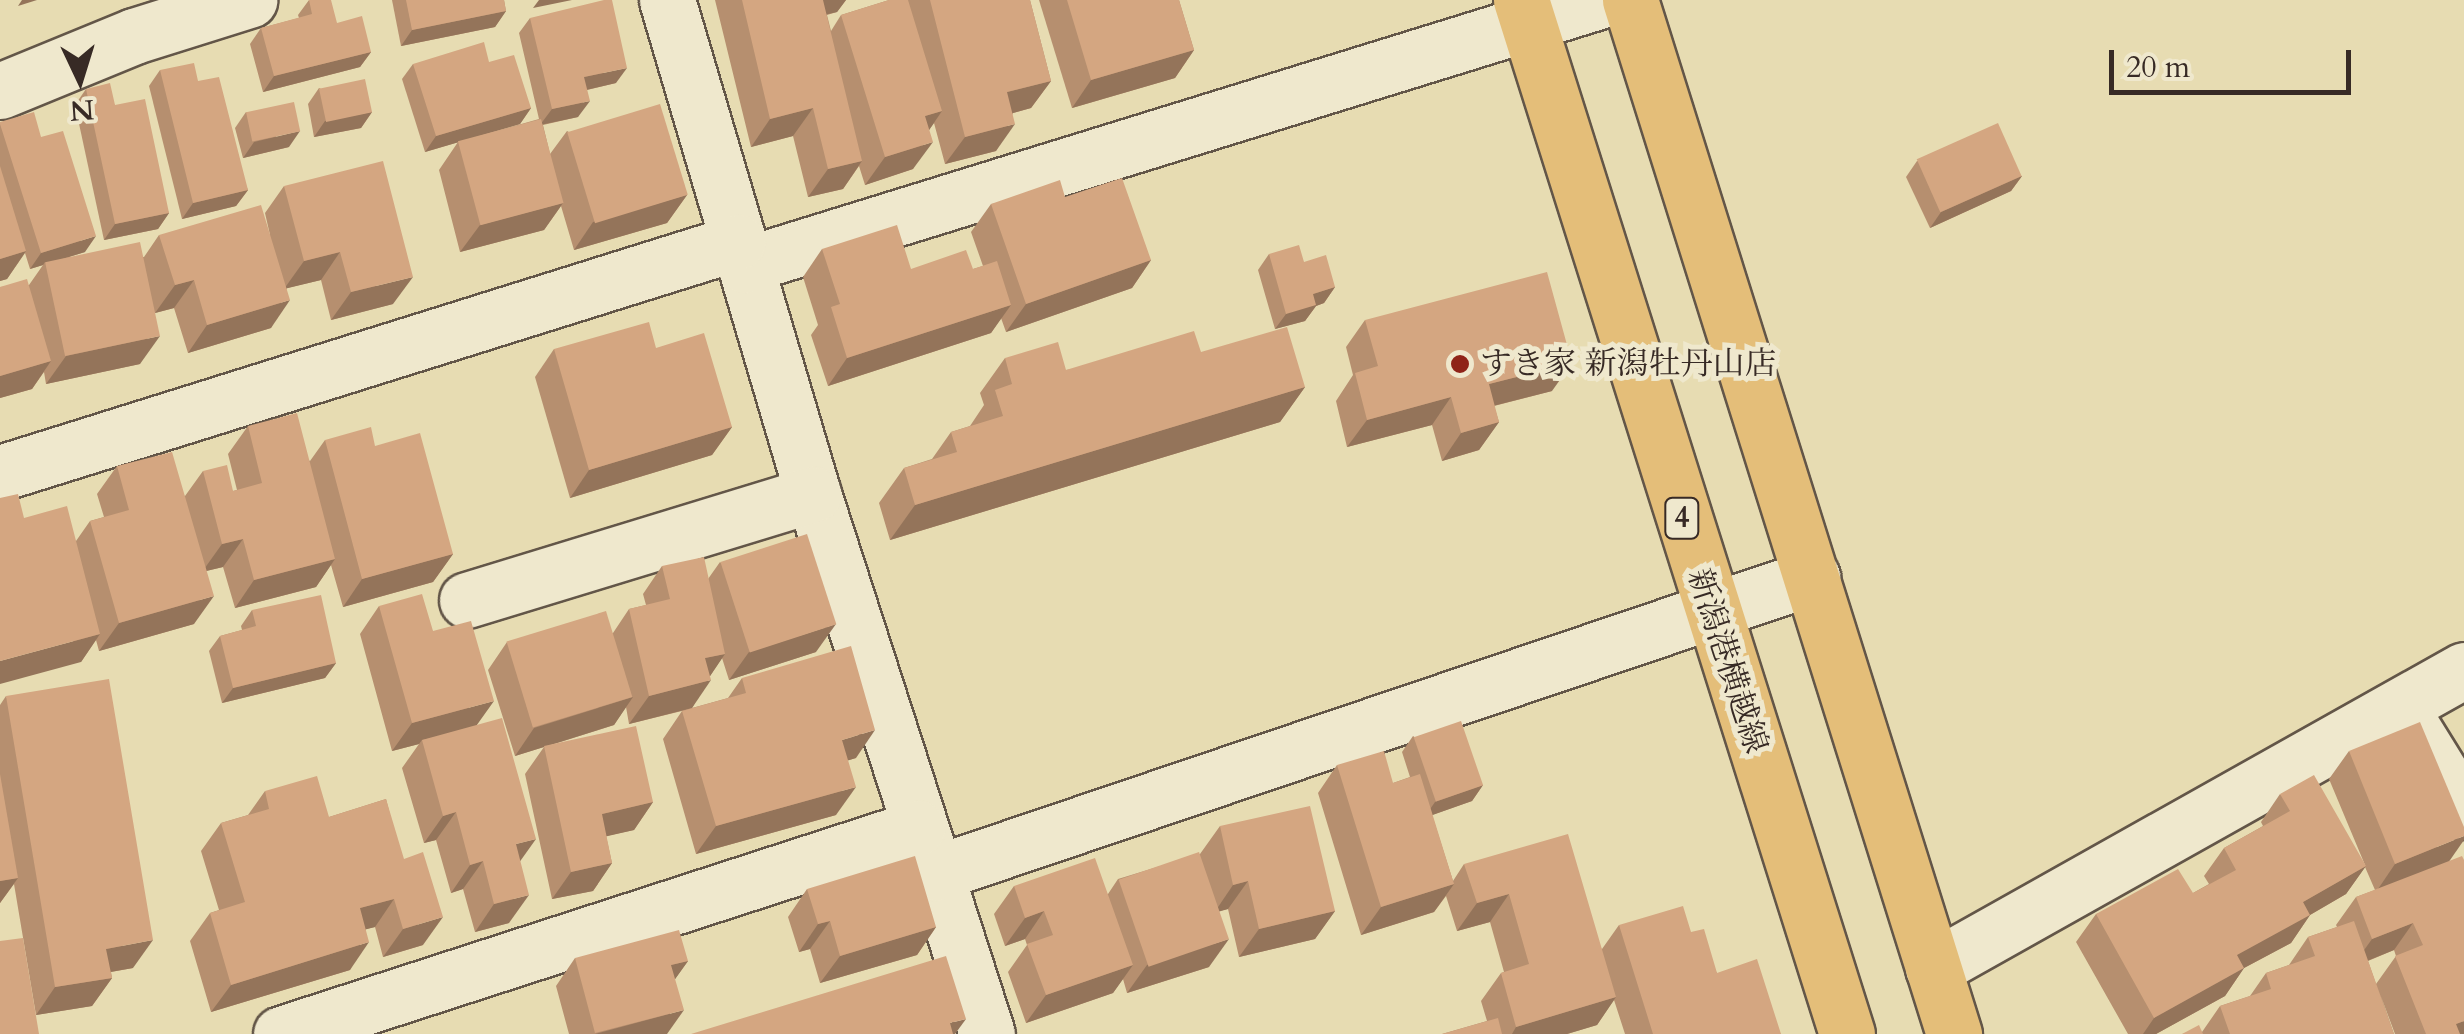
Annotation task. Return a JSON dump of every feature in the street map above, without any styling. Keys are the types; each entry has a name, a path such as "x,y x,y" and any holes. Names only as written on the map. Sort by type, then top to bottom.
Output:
{"main road":[{"path":"1630,0 1954,1034"},
{"name":"新潟港横越線","path":"1524,11 1848,1034"}],"street":[{"path":"0,91 134,36 249,0"},
{"path":"666,0 813,494 987,1034"},
{"path":"0,473 742,254 1524,11 1602,0"},
{"path":"466,600 813,494"},
{"path":"280,1034 926,850 1812,577"},
{"path":"1933,968 2464,670"},
{"path":"2399,706 2464,811"}],"building":[{"path":"309,0 331,0 337,23 362,16 371,52 274,76 261,28 312,14"},
{"path":"406,0 504,0 506,11 412,30"},
{"path":"612,0 627,68 584,77 590,101 552,109 530,18"},
{"path":"742,0 823,0 862,161 828,169 813,108 770,119"},
{"path":"889,0 908,0 942,111 925,116 933,142 885,157 841,15"},
{"path":"930,0 1030,0 1051,81 1007,92 1015,124 965,137"},
{"path":"1067,0 1179,0 1194,50 1091,80"},
{"path":"484,42 489,62 514,55 531,108 436,136 413,64"},
{"path":"194,63 198,81 219,77 248,190 193,203 160,70"},
{"path":"365,79 372,112 326,122 319,89"},
{"path":"110,83 115,105 145,99 169,213 115,224 86,89"},
{"path":"294,102 300,131 252,142 246,112"},
{"path":"660,104 688,195 595,223 567,132"},
{"path":"34,112 41,137 63,131 96,236 41,253 0,124"},
{"path":"541,119 564,203 480,225 458,141"},
{"path":"1998,123 2022,176 1940,212 1917,159"},
{"path":"383,161 413,277 351,292 340,252 304,261 284,186"},
{"path":"0,166 26,251 0,259"},
{"path":"1122,178 1151,260 1026,304 991,204 1060,180 1065,197"},
{"path":"261,205 290,300 207,325 194,280 175,285 159,235"},
{"path":"897,225 911,269 966,250 973,269 997,261 1011,305 847,358 831,307 840,304 822,249"},
{"path":"140,242 160,336 65,356 45,262"},
{"path":"1299,245 1304,262 1326,255 1335,287 1313,294 1316,305 1286,314 1269,254"},
{"path":"1547,272 1572,363 1489,384 1499,422 1461,433 1451,397 1367,420 1355,373 1378,366 1365,320"},
{"path":"27,279 51,361 0,376 0,287"},
{"path":"649,322 656,348 704,333 732,427 589,470 554,349"},
{"path":"1287,327 1305,387 915,505 904,468 957,452 951,432 1003,416 995,390 1012,384 1005,358 1058,342 1066,370 1194,331 1201,352"},
{"path":"297,413 335,559 254,580 243,539 222,544 203,471 227,465 233,491 262,483 248,426"},
{"path":"371,427 375,446 420,433 453,554 362,579 325,440"},
{"path":"172,452 214,596 119,623 90,521 129,510 117,466"},
{"path":"18,494 24,518 67,506 100,634 0,661 0,498"},
{"path":"807,534 836,624 750,652 720,562"},
{"path":"704,557 725,654 705,658 711,680 649,696 629,609 670,599 662,566"},
{"path":"422,594 433,631 471,621 494,701 412,723 379,606"},
{"path":"321,595 336,663 233,688 220,636 256,626 252,610"},
{"path":"606,611 632,697 533,727 507,641"},
{"path":"851,646 875,730 842,740 856,787 716,826 682,711 746,693 742,678"},
{"path":"109,679 153,940 106,949 112,978 55,987 6,696"},
{"path":"502,718 536,839 516,844 529,895 494,904 483,861 470,865 456,812 443,816 422,740"},
{"path":"1461,721 1483,785 1436,802 1414,737"},
{"path":"2420,722 2464,827 2464,836 2395,864 2349,751"},
{"path":"636,726 653,802 602,814 612,863 571,872 544,746"},
{"path":"1384,751 1393,783 1420,774 1454,884 1381,907 1337,765"},
{"path":"0,774 18,878 0,881"},
{"path":"2314,775 2366,866 2303,902 2310,915 2237,955 2244,968 2154,1018 2096,914 2178,869 2193,893 2236,870 2224,848 2290,811 2280,794"},
{"path":"317,776 329,817 386,799 404,859 423,852 443,917 403,929 394,899 360,908 369,942 231,985 210,913 245,902 221,823 269,809 265,791"},
{"path":"1310,806 1335,911 1259,929 1248,881 1233,885 1220,826"},
{"path":"1568,834 1616,997 1516,1027 1501,973 1529,964 1509,894 1477,903 1464,864"},
{"path":"1199,852 1229,939 1149,967 1119,880"},
{"path":"915,856 936,927 840,956 830,921 818,924 807,889"},
{"path":"2462,856 2464,1021 2456,1024 2460,1034 2426,1034 2395,956 2423,945 2413,923 2372,939 2356,897"},
{"path":"1095,858 1133,965 1046,995 1027,944 1053,935 1044,911 1025,918 1014,886"},
{"path":"1683,906 1691,932 1704,929 1717,973 1757,959 1781,1034 1653,1034 1619,925"},
{"path":"2354,921 2394,1034 2230,1034 2220,1006 2271,989 2266,973 2315,956 2308,937"},
{"path":"679,930 688,961 671,965 684,1010 595,1033 575,958"},
{"path":"23,938 39,1034 0,1034 0,941"},
{"path":"946,956 966,1019 950,1023 953,1034 691,1034"},
{"path":"1498,1018 1502,1034 1442,1034"},
{"path":"2199,1025 2203,1034 2182,1034"}],"place":[{"name":"すき家 新潟牡丹山店","path":"1460,364"}]}
